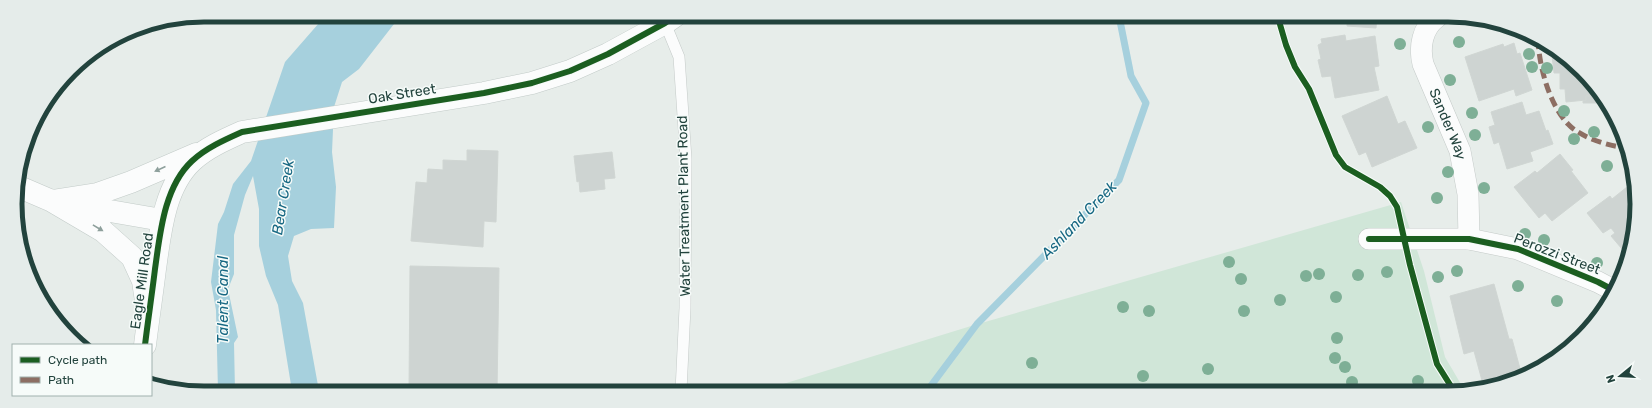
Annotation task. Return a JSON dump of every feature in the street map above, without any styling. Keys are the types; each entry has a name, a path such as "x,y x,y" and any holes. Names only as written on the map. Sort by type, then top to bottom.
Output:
{"street":[{"name":"Oak Street","path":"162,220 171,194 180,176 191,161 209,148 242,132 484,94 532,83 570,71 608,54 666,22"},
{"name":"Sander Way","path":"1431,22 1424,33 1421,54 1423,64 1460,151 1468,194 1469,239"},
{"path":"52,201 97,194 131,182 209,148"},
{"name":"Eagle Mill Road","path":"23,188 52,201 162,220 145,344"},
{"path":"52,201 103,231 132,256 143,281 149,315"},
{"name":"Perozzi Street","path":"1369,239 1469,239 1518,249 1609,288"}],"lane":[{"name":"Water Treatment Plant Road","path":"670,22 679,57 686,159 685,308 681,386"}],"green space":[{"path":"1401,202 1424,271 1445,357 1462,386 776,386 971,326"}],"water":[{"path":"320,22 396,22 359,69 342,82 334,107 332,152 336,187 334,228 311,229 294,236 288,256 292,281 303,303 318,386 291,386 278,305 266,276 259,246 259,209 253,176 245,195 234,235 234,274 228,289 238,337 234,343 235,386 218,386 216,310 211,282 218,224 224,212 233,184 251,161 285,62"}],"building":[{"path":"1347,22 1377,22 1376,28 1347,26"},
{"path":"1345,35 1346,41 1375,36 1379,66 1374,67 1379,90 1335,98 1331,76 1322,77 1318,60 1321,59 1318,45 1322,43 1321,39"},
{"path":"1514,43 1517,54 1520,53 1532,90 1516,96 1514,89 1479,101 1465,57 1503,44 1504,47"},
{"path":"1552,55 1577,75 1594,96 1586,96 1586,100 1566,102 1565,89 1560,89 1560,73 1554,73"},
{"path":"1387,96 1398,124 1405,121 1417,148 1372,167 1366,152 1359,155 1342,116"},
{"path":"1586,96 1594,96 1598,103 1583,103 1583,101 1586,100"},
{"path":"1522,102 1526,115 1539,111 1546,131 1548,130 1553,144 1530,152 1533,161 1507,169 1499,142 1494,144 1489,127 1495,125 1491,112"},
{"path":"467,150 498,151 496,222 484,221 483,247 411,241 416,182 427,183 428,169 443,170 443,160 467,161"},
{"path":"612,152 615,178 604,179 605,189 580,192 579,181 577,182 574,156"},
{"path":"1560,154 1573,170 1571,171 1588,193 1552,221 1545,213 1539,218 1514,187 1535,171 1537,173"},
{"path":"1629,185 1630,216 1627,240 1625,247 1622,249 1611,236 1615,233 1611,228 1603,233 1587,213 1610,196 1612,199"},
{"path":"410,266 499,268 497,386 409,386"},
{"path":"1494,284 1509,339 1512,339 1521,371 1483,383 1474,351 1464,354 1450,296"}],"waterway":[{"name":"Ashland Creek","path":"931,386 977,324 1119,180 1146,103 1131,76 1120,22"}],"marked path":[{"path":"1539,46 1540,61 1546,84 1561,116 1568,124 1580,133 1596,140 1621,147"}],"cycle path":[{"path":"145,344 159,241 169,197 183,172 197,156 209,148 242,132 484,93 532,83 570,71 608,54 666,22"},
{"path":"1279,22 1286,45 1295,67 1309,89 1336,155 1345,167 1380,187 1390,196 1397,207 1410,265 1437,364 1451,386"},
{"path":"1369,239 1469,239 1518,249 1609,288"}],"water label":[{"name":"Bear Creek","path":"283,197"},
{"name":"Talent Canal","path":"223,300"}]}
